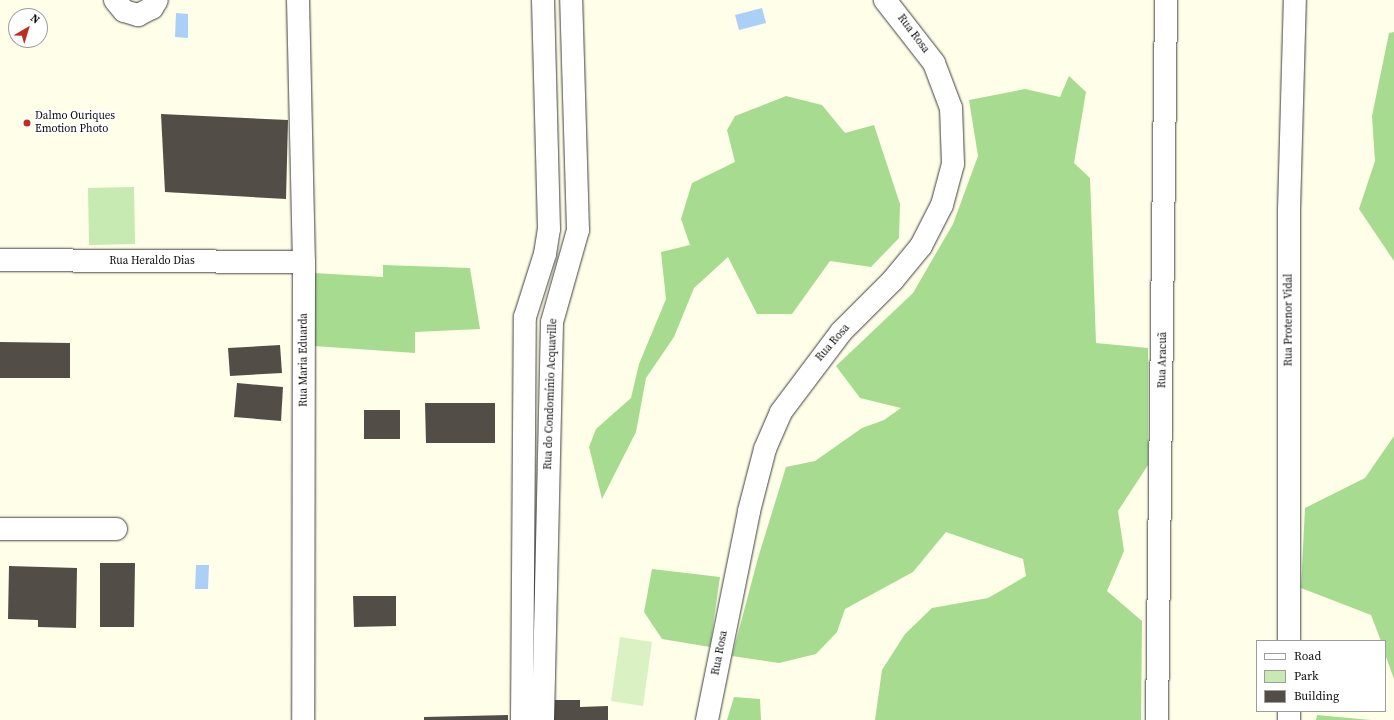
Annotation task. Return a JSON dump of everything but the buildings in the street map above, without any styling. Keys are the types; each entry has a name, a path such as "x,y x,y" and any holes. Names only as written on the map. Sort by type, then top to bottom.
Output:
{"street":[{"path":"115,0 124,11 138,14 152,8 157,0"},
{"name":"Rua Maria Eduarda","path":"298,0 304,262 303,720"},
{"path":"522,720 521,641 525,317 545,254 549,229 543,0"},
{"name":"Rua do Condomínio Acquaville","path":"543,720 542,641 552,322 578,230 571,0"},
{"name":"Rua Rosa","path":"707,720 749,511 765,449 781,412 842,332 894,280 921,246 942,205 953,164 951,108 934,63 885,0"},
{"name":"Rua Aracuã","path":"1157,720 1166,0"},
{"name":"Rua Protenor Vidal","path":"1289,640 1289,210 1295,0"},
{"path":"544,70 572,68"},
{"path":"549,229 578,230"},
{"name":"Rua Heraldo Dias","path":"0,260 304,262"},
{"path":"524,438 549,438"},
{"path":"0,529 116,529"},
{"path":"521,641 542,641"}],"green space":[{"path":"1394,32 1394,261 1359,209 1375,161 1372,116 1389,33"},
{"path":"1069,76 1086,92 1074,163 1090,178 1096,343 1148,348 1148,465 1118,511 1124,551 1107,591 1142,621 1141,720 875,720 882,670 905,634 932,608 988,598 1026,576 1023,559 946,532 913,572 845,609 837,632 816,654 779,663 732,656 758,558 786,467 815,461 862,428 884,420 901,408 860,398 836,366 913,293 953,224 978,156 969,100 1025,89 1060,97"},
{"path":"786,96 822,105 845,133 874,125 900,204 899,238 871,267 830,261 792,314 757,314 728,257 694,288 674,337 646,378 636,432 602,499 589,447 596,429 631,398 639,364 666,299 661,252 690,245 681,219 692,183 735,162 727,130 735,116"},
{"path":"134,187 135,244 89,245 88,188"},
{"path":"383,265 470,268 480,329 415,332 415,353 314,346 314,273 383,277"},
{"path":"1394,436 1394,679 1386,657 1386,640 1381,640 1371,615 1301,588 1305,508 1365,478"},
{"path":"652,569 720,577 710,647 662,639 644,612"},
{"path":"620,637 652,642 643,706 611,701"},
{"path":"734,697 760,699 761,720 727,720"},
{"path":"1317,715 1371,720 1316,720"}],"water":[{"path":"762,8 766,23 739,30 735,15"},
{"path":"176,13 188,14 188,38 175,37"},
{"path":"196,565 209,565 208,589 195,589"}],"place":[{"name":"Dalmo Ouriques Emotion Photo","path":"27,123"}]}
